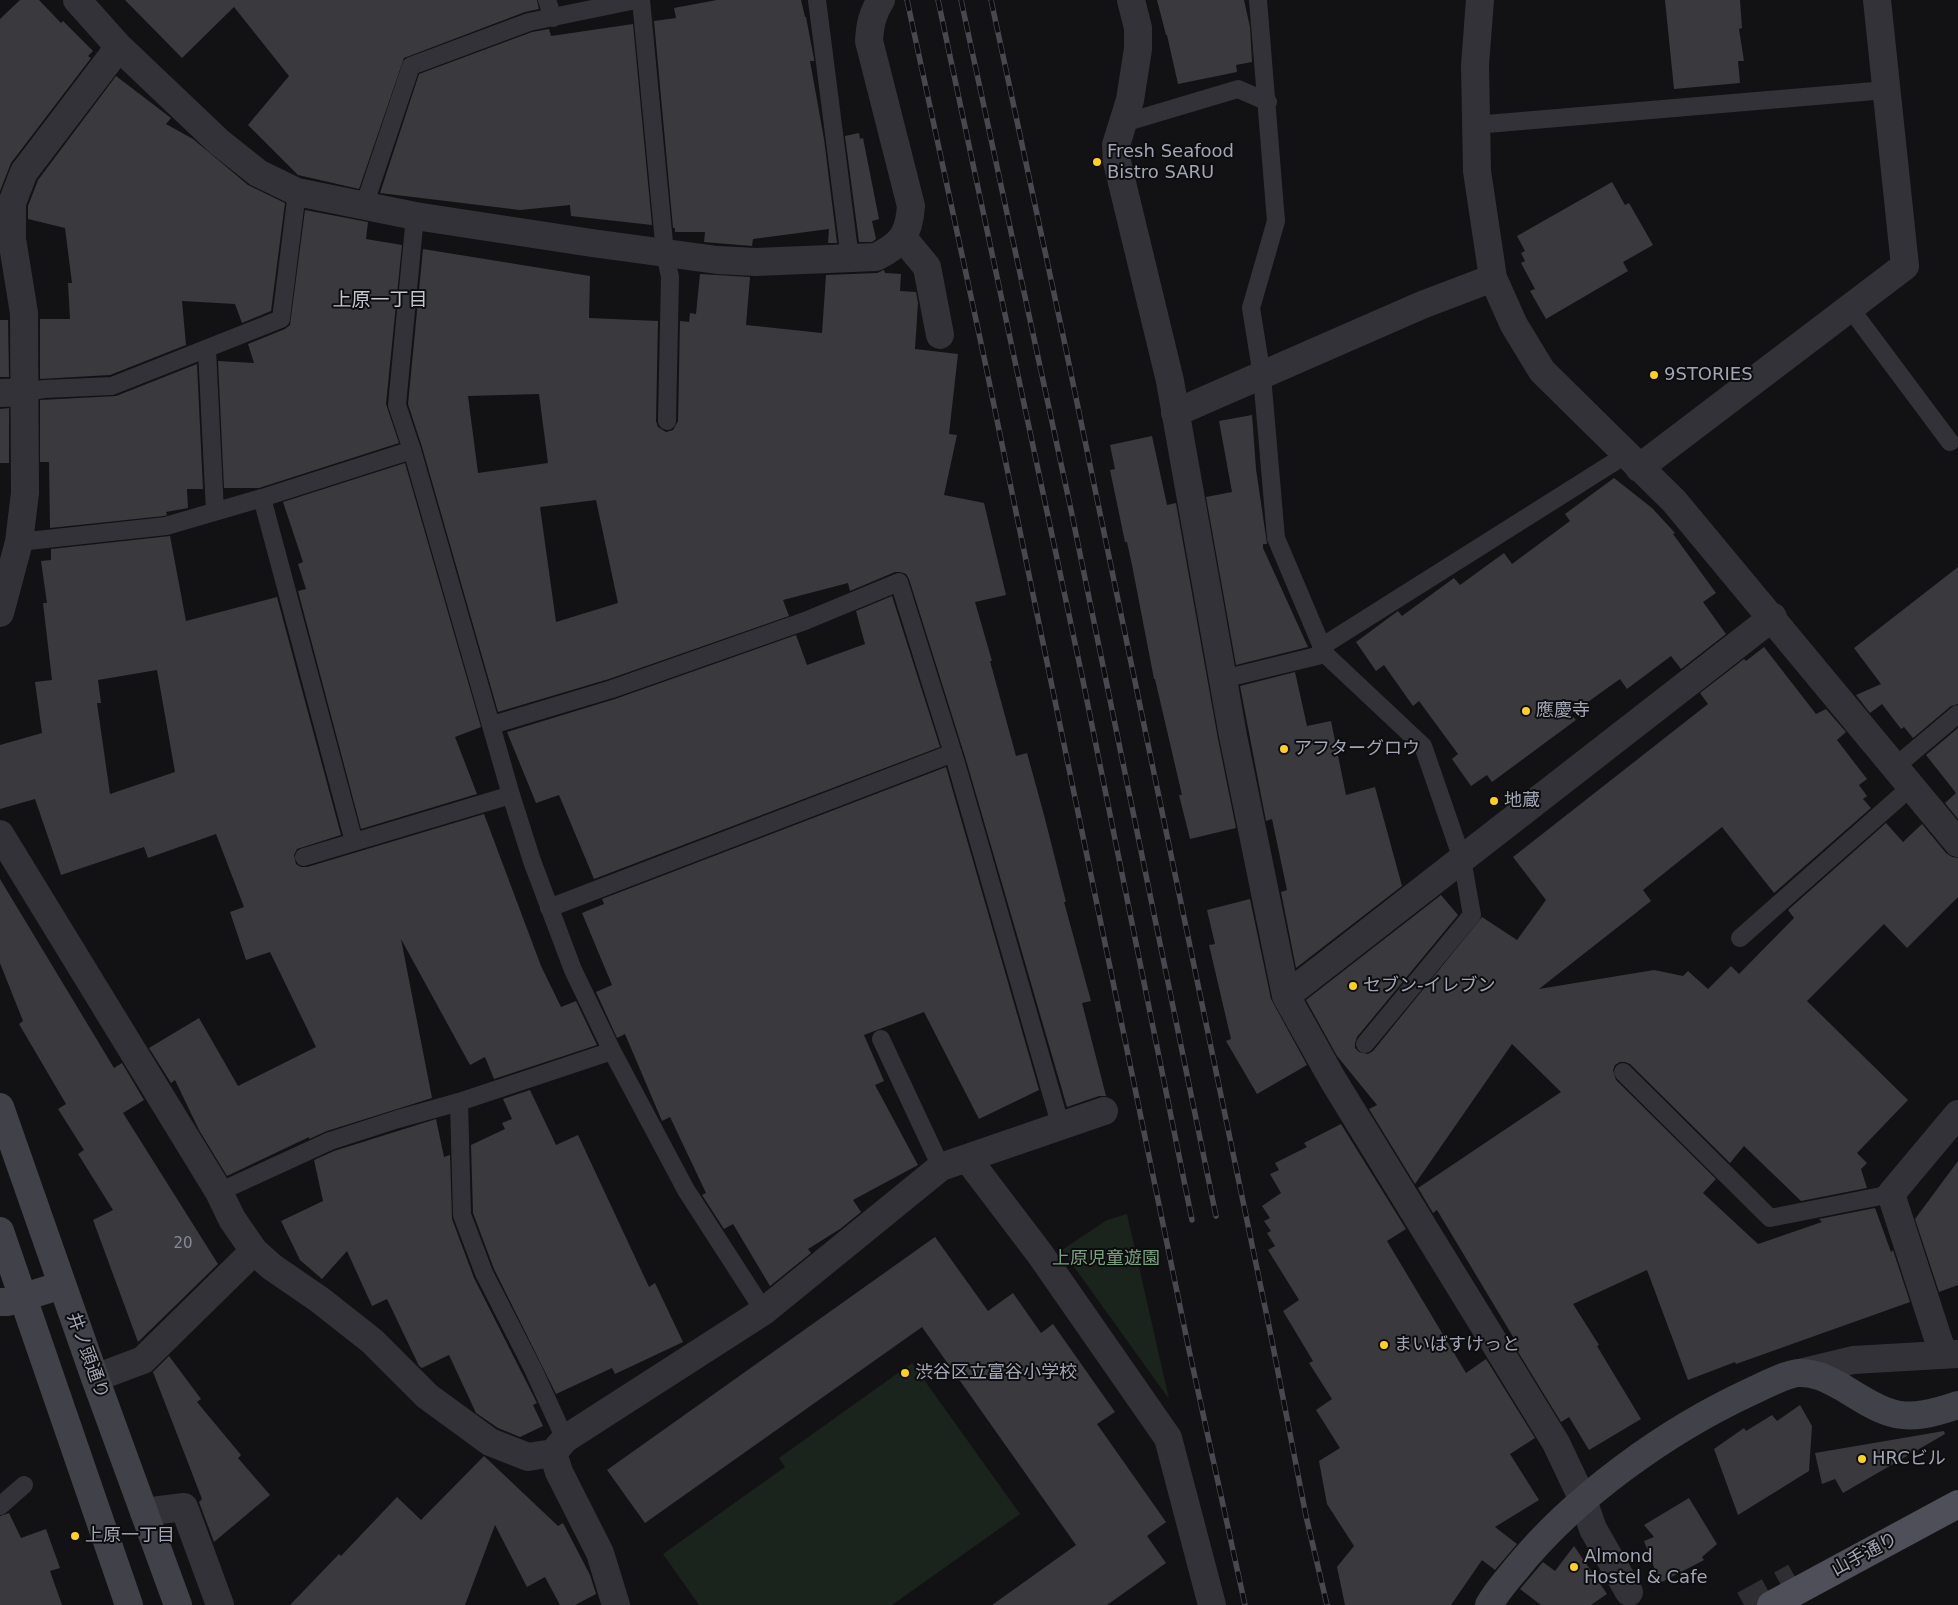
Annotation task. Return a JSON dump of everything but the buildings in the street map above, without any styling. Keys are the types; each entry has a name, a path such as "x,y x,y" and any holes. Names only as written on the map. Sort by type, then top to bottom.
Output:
{"main road":[{"name":"井ノ頭通り","path":"0,1107 95,1378 178,1605"},
{"path":"0,1231 12,1300 129,1605"},
{"path":"12,1300 62,1285"},
{"path":"1489,1605 1525,1557 1552,1528 1583,1500 1643,1454 1684,1427 1724,1404 1764,1386 1799,1373 1824,1376 1872,1407 1896,1415 1915,1416 1932,1414 1958,1405"},
{"name":"山手通り","path":"1771,1605 1958,1504"}],"street":[{"path":"77,0 119,47 219,142 258,173 297,192 415,216 665,253 717,260 756,262 876,257 890,250 903,238 909,225 910,206 869,41 870,24 874,10 881,0"},
{"path":"1131,0 1138,28 1138,50 1130,100 1116,145 1117,162 1170,381 1222,679 1286,996 1333,1080 1556,1444 1583,1500 1593,1529 1629,1592"},
{"path":"1480,0 1475,65 1477,171 1493,278 1514,324 1542,371 1674,500 1958,842"},
{"path":"1633,461 1850,308 1906,266 1877,0"},
{"path":"0,613 4,584 19,542 25,493 13,393 24,313 12,238 12,203 24,172 119,47"},
{"path":"903,238 927,267 940,335"},
{"path":"1175,413 1422,305 1493,278"},
{"path":"1286,996 1773,617"},
{"path":"0,834 219,1192 232,1219 254,1251 272,1267 320,1300 372,1341 427,1396 490,1442 528,1457 559,1446 764,1311 941,1168 1104,1111"},
{"path":"1799,1373 1853,1360 1951,1354 1891,1194 1958,1114"},
{"path":"967,1158 1040,1254 1168,1438 1212,1605"},
{"path":"95,1378 143,1360 254,1251"},
{"path":"559,1446 559,1472 600,1553 616,1605"},
{"path":"144,1512 184,1507 220,1605"}],"lane":[{"path":"547,0 554,18"},
{"path":"364,206 411,66 529,22 636,0"},
{"path":"641,0 665,253 670,277 667,421"},
{"path":"817,0 850,259"},
{"path":"1258,0 1268,102 1276,221 1251,308 1262,376 1276,538 1323,651 1423,746 1462,859 1472,916 1365,1044"},
{"path":"1124,124 1238,89 1268,102"},
{"path":"1475,125 1886,90"},
{"path":"13,393 44,389 112,386 207,350 281,319 297,192"},
{"path":"415,216 397,405 412,450 511,795 548,908 573,970 612,1052 686,1190 764,1311"},
{"path":"1850,308 1950,442"},
{"path":"207,350 215,512"},
{"path":"19,542 166,526 262,498 412,450"},
{"path":"1222,679 1323,651 1633,461"},
{"path":"262,498 354,842"},
{"path":"492,725 612,689 805,620 899,582 953,753 1060,1127"},
{"path":"1740,938 1904,776 1958,714"},
{"path":"548,908 953,753"},
{"path":"304,857 511,795"},
{"path":"881,1039 941,1168"},
{"path":"219,1192 330,1141 459,1102 612,1052"},
{"path":"1623,1072 1770,1218 1891,1194"},
{"path":"459,1102 462,1216 484,1273 532,1369 559,1446"},
{"path":"0,1506 24,1485"}],"green space":[{"name":"上原児童遊園","path":"1127,1214 1169,1399 1062,1250 1107,1220"},
{"path":"912,1363 1020,1514 892,1605 699,1605 663,1554 785,1467 779,1458"}],"tunnel":[{"path":"1744,1605 1795,1577"}],"railway":[{"path":"907,0 984,357 1189,1350 1245,1605"},
{"path":"938,0 1082,676 1192,1220"},
{"path":"961,0 1071,510 1216,1216"},
{"path":"991,0 1064,340 1271,1336 1306,1516 1327,1605"}],"place":[{"name":"Fresh Seafood Bistro SARU","path":"1097,162"},
{"name":"9STORIES","path":"1654,375"},
{"name":"應慶寺","path":"1526,711"},
{"name":"アフターグロウ","path":"1284,749"},
{"name":"地蔵","path":"1494,801"},
{"name":"セブン-イレブン","path":"1353,986"},
{"name":"まいばすけっと","path":"1384,1345"},
{"name":"渋谷区立富谷小学校","path":"905,1373"},
{"name":"HRCビル","path":"1862,1459"},
{"name":"上原一丁目","path":"75,1536"},
{"name":"Almond Hostel & Cafe","path":"1574,1567"}],"district":[{"name":"上原一丁目","path":"380,301"}]}
